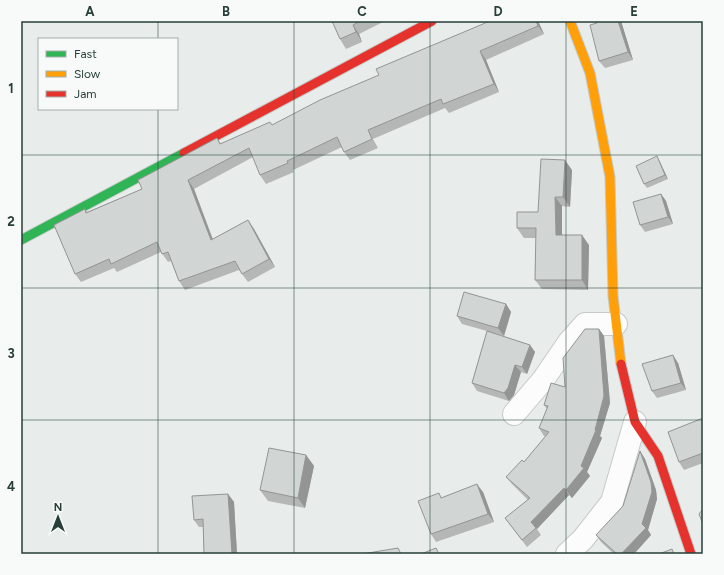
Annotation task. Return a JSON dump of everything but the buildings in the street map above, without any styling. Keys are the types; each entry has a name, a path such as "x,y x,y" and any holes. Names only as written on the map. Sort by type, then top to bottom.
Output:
{"street":[{"path":"21,240 432,21"},
{"path":"570,21 590,73 610,177 613,296 619,358 635,422 658,456 691,554"},
{"path":"514,414 543,380 569,342 585,324 616,324"},
{"path":"567,554 583,539 612,502 635,422"}],"traffic: fast":[{"path":"21,240 184,153"}],"traffic: slow":[{"path":"570,21 590,73 610,177 613,296 621,364"}],"traffic: jam":[{"path":"184,153 432,21"},
{"path":"621,364 635,422 658,456 691,554"}]}
